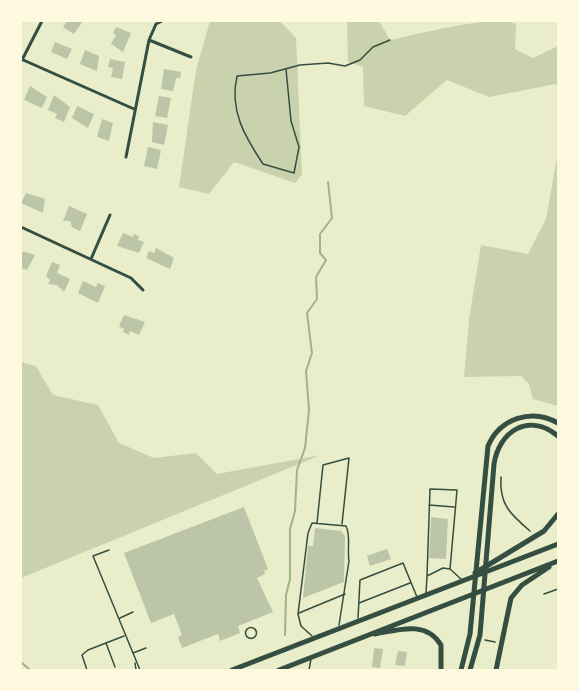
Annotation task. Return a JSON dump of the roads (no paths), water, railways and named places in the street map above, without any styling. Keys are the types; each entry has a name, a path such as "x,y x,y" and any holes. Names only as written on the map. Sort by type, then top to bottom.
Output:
{"highway":[{"path":"461,670 471,624 488,446 502,426 514,418 533,416 558,423"},
{"path":"470,670 481,625 498,446 510,432 525,426 539,426 558,436"},
{"path":"464,580 544,531 558,514"},
{"path":"232,670 558,544"},
{"path":"279,670 291,668 364,636 558,561"},
{"path":"496,670 511,597 522,585 558,561"},
{"path":"364,636 410,628 428,631 441,645 441,670"}],"street":[{"path":"42,21 22,59 134,109"},
{"path":"126,157 149,40 156,24 162,21"},
{"path":"149,40 191,57"},
{"path":"91,259 110,215"},
{"path":"21,227 131,278 143,290"}],"lane":[{"path":"317,524 323,465 349,458 342,525"},
{"path":"426,595 430,489 457,490 450,569"},
{"path":"429,506 455,507"},
{"path":"315,638 304,632 298,613 308,533 312,523 346,525 349,530 346,551 350,561 339,628"},
{"path":"109,550 93,555 140,670"},
{"path":"358,621 360,580 403,563 418,598"},
{"path":"427,576 443,568 450,569 464,580"},
{"path":"358,604 411,582"},
{"path":"544,594 558,588"},
{"path":"298,613 346,594"},
{"path":"118,619 133,612"},
{"path":"87,670 82,655 124,635"},
{"path":"106,643 115,667"},
{"path":"132,654 146,648"},
{"path":"309,670 312,657"},
{"path":"134,659 136,670"}],"waterway":[{"path":"285,635 286,595 290,579 290,529 295,511 297,470 305,448 309,410 306,371 312,353 307,313 317,299 316,277 326,260 320,253 320,234 332,218 328,182"},
{"path":"21,662 30,670"}]}
